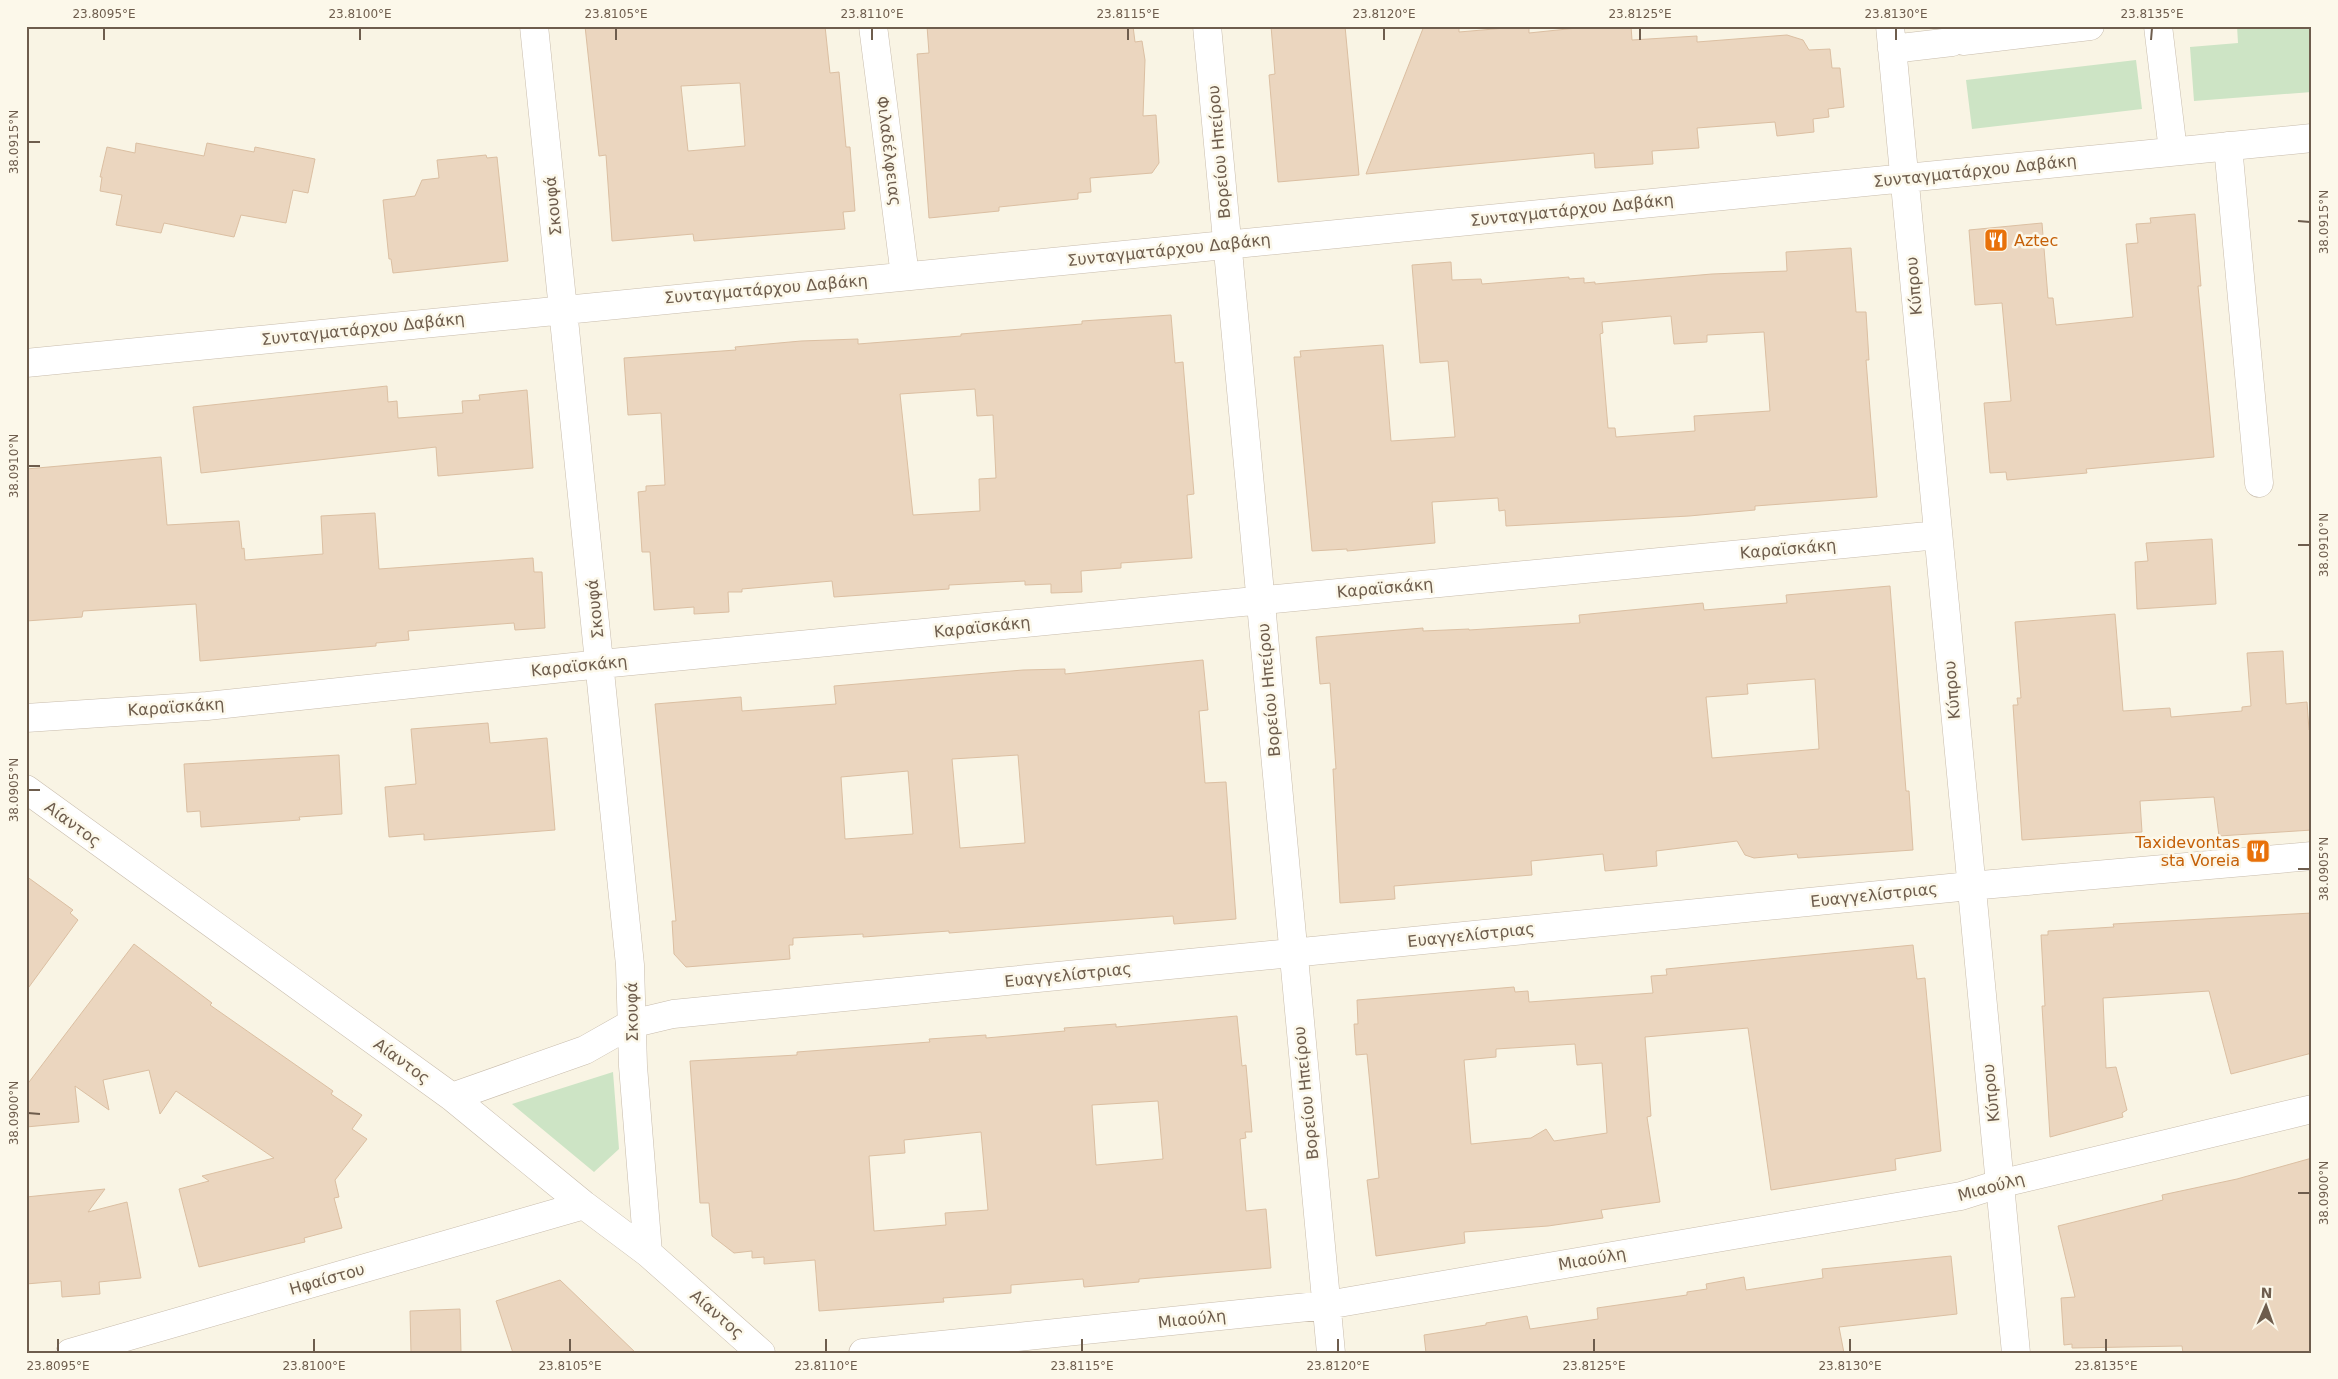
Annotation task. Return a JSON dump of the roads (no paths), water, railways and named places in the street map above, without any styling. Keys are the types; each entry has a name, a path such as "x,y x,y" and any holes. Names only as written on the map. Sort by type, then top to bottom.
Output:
{"street":[{"name":"Σκουφά","path":"534,26 601,664 630,965 632,1024 648,1253"},
{"name":"Φιλαδέλφειας","path":"873,26 905,276"},
{"name":"Βορείου Ηπείρου","path":"1207,26 1292,953 1331,1353"},
{"path":"1891,38 1957,41 2090,26"},
{"path":"2158,26 2173,151"},
{"name":"Κύπρου","path":"1891,38 1970,886 2016,1353"},
{"name":"Συνταγματάρχου Δαβάκη","path":"26,363 2312,138"},
{"path":"2228,146 2259,483"},
{"name":"Καραϊσκάκη","path":"26,718 207,706 601,664 1938,535"},
{"name":"Αίαντος","path":"26,789 452,1097 584,1205 648,1253 761,1353"},
{"name":"Ευαγγελίστριας","path":"452,1097 585,1050 632,1024 673,1014 1970,886 2312,856"},
{"name":"Μιαούλη","path":"863,1353 1327,1304 1961,1196 1999,1184 2312,1109"},
{"name":"Ηφαίστου","path":"70,1353 584,1205"}],"place":[{"name":"Aztec","path":"1996,240"},
{"name":"Taxidevontas sta Voreia","path":"2258,851"}]}
